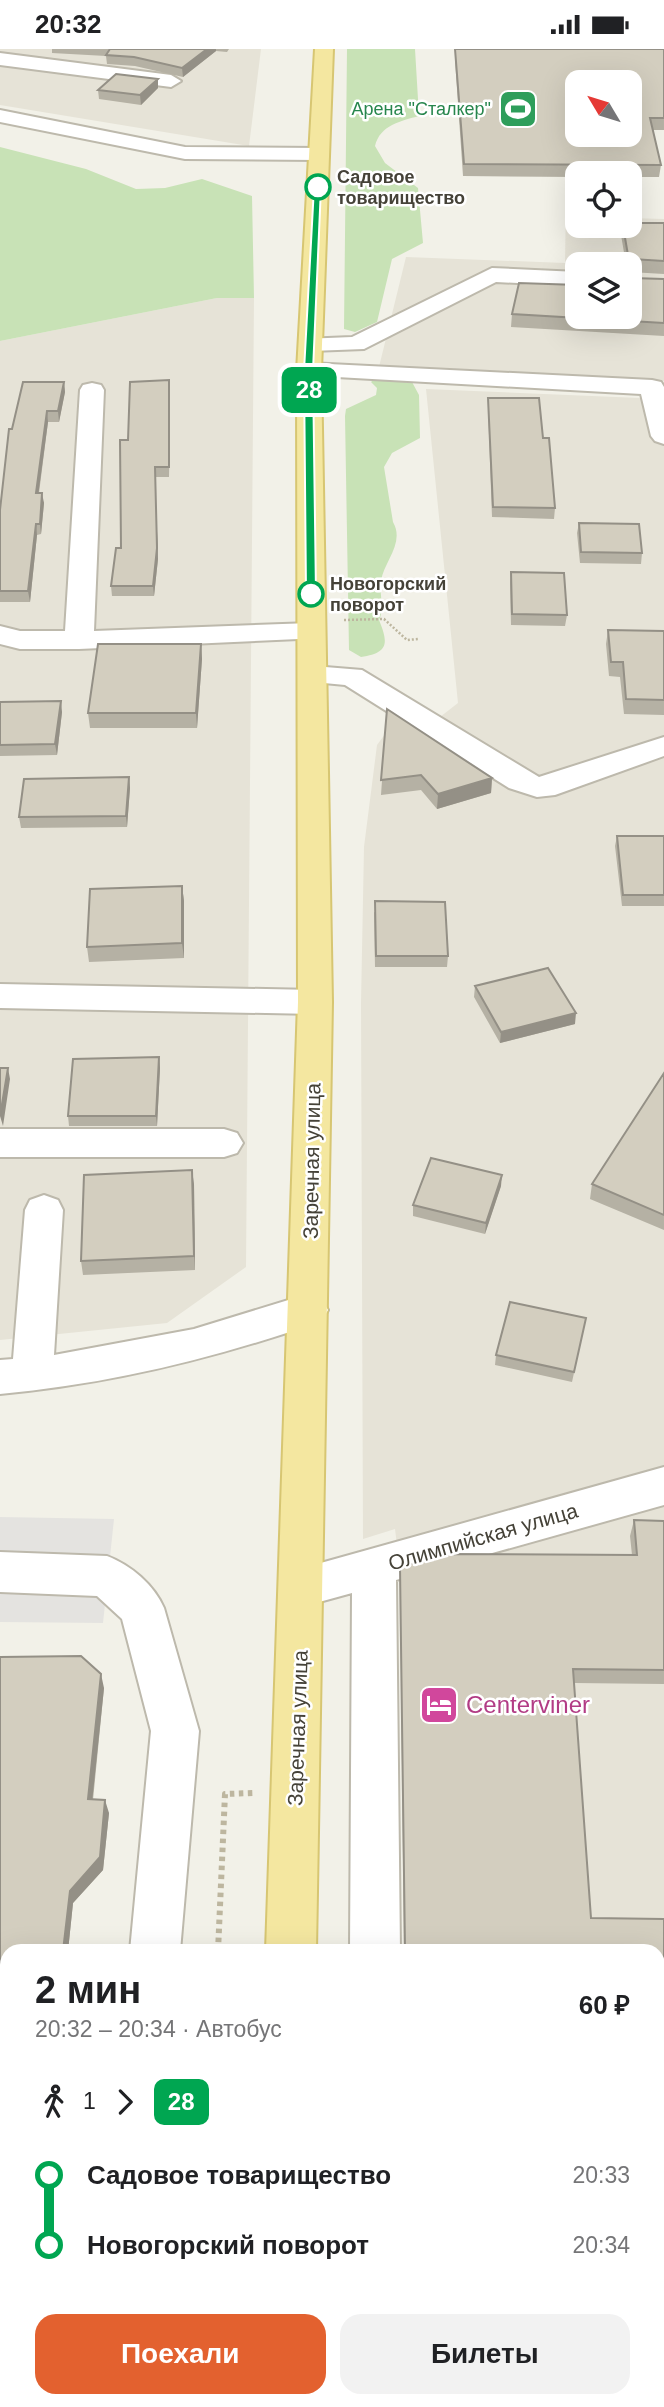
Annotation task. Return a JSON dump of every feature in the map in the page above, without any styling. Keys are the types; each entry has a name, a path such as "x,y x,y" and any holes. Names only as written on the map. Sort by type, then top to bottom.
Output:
{"main road":[{"name":"Заречная улица","path":"291,1944 316,1002 313,675 325,626 309,362 324,49"}],"street":[{"path":"0,59 171,81"},
{"path":"0,116 185,153 319,154"},
{"path":"309,362 356,344 492,275 565,278"},
{"path":"309,362 652,387 664,436"},
{"path":"79,640 92,390"},
{"path":"0,635 20,640 79,640 325,626"},
{"path":"313,675 352,676 520,781 537,787 555,785 664,746"},
{"path":"0,996 316,1002"},
{"path":"0,1143 224,1143"},
{"path":"44,1210 16,1376 165,1355 248,1332 309,1310"},
{"name":"Олимпийская улица","path":"302,1587 664,1486"},
{"path":"374,1567 374,1944"},
{"path":"0,1572 107,1576 142,1608 175,1731 156,1944"}],"path":[{"path":"325,626 384,619 407,640 419,639"},
{"path":"218,1944 225,1794 258,1793"}],"shaded area":[{"path":"0,49 261,49 249,146 0,105"},
{"path":"642,218 664,219 664,381 378,371 406,257 565,263 565,329 642,329 642,252 565,252 565,238 642,238"},
{"path":"217,298 254,298 246,1267 167,1323 0,1340 0,341"},
{"path":"426,389 664,399 664,1944 404,1944 399,1561 395,1529 363,1539 361,1003 364,847 377,745 388,730 422,731 458,703"},
{"path":"0,1517 114,1519 103,1623 0,1622"}],"green space":[{"path":"347,49 415,49 419,116 398,122 386,129 375,146 385,163 418,188 423,243 392,259 377,322 355,332 344,329"},
{"path":"0,147 86,169 136,189 165,188 202,179 252,196 254,298 217,298 0,341"},
{"path":"376,377 412,382 419,395 420,438 392,453 384,467 397,537 381,581 382,610 379,620 385,641 377,653 361,657 349,650 345,416 346,409 376,395 377,388 371,382"}],"building":[{"path":"110,49 207,49 182,68 134,57 106,55"},
{"name":"Арена \"Сталкер\"","path":"455,49 664,49 664,118 650,118 661,165 642,165 642,161 565,161 565,165 464,164"},
{"path":"116,74 158,79 140,95 98,90"},
{"path":"642,223 664,223 664,261 642,260 642,252 627,252 625,238 642,238"},
{"path":"642,278 664,279 664,323 642,322"},
{"path":"519,283 565,285 565,317 512,314"},
{"path":"169,380 169,467 155,467 157,548 153,586 111,586 116,548 121,548 120,440 128,440 130,382"},
{"path":"23,382 64,382 58,411 47,411 36,493 42,493 40,524 36,524 28,591 0,591 0,510 9,429 12,429"},
{"path":"488,398 539,398 543,438 549,438 555,508 493,507"},
{"path":"579,523 639,524 642,553 581,552"},
{"path":"511,572 564,573 567,615 512,614"},
{"path":"608,630 664,631 664,700 626,699 623,662 611,662"},
{"path":"98,644 201,644 196,713 88,713"},
{"path":"61,701 55,744 0,745 0,702"},
{"path":"387,709 492,778 438,794 421,775 381,780"},
{"path":"129,777 126,816 19,817 24,779"},
{"path":"617,836 664,836 664,895 623,895"},
{"path":"182,886 182,943 87,947 90,889"},
{"path":"375,901 445,902 448,956 376,956"},
{"path":"548,968 576,1013 501,1032 475,986"},
{"path":"159,1057 156,1116 68,1116 73,1059"},
{"path":"0,1068 8,1068 0,1116"},
{"path":"664,1073 664,1215 592,1184"},
{"path":"431,1158 502,1175 486,1223 413,1205"},
{"path":"192,1170 194,1256 81,1261 84,1175"},
{"path":"510,1302 586,1318 574,1372 496,1355"},
{"path":"634,1520 664,1521 664,1670 573,1669 591,1918 664,1919 664,1944 405,1944 400,1567 448,1554 637,1555"},
{"path":"81,1656 101,1674 88,1799 105,1800 100,1857 70,1891 64,1944 0,1944 0,1657"}],"bus line":[{"name":"28","path":"311,594 309,371 318,187"}],"place":[{"name":"Арена \"Сталкер\"","path":"518,109"},
{"name":"Садовое товарищество","path":"318,187"},
{"name":"Новогорский поворот","path":"311,594"},
{"name":"Centerviner","path":"439,1705"}]}
